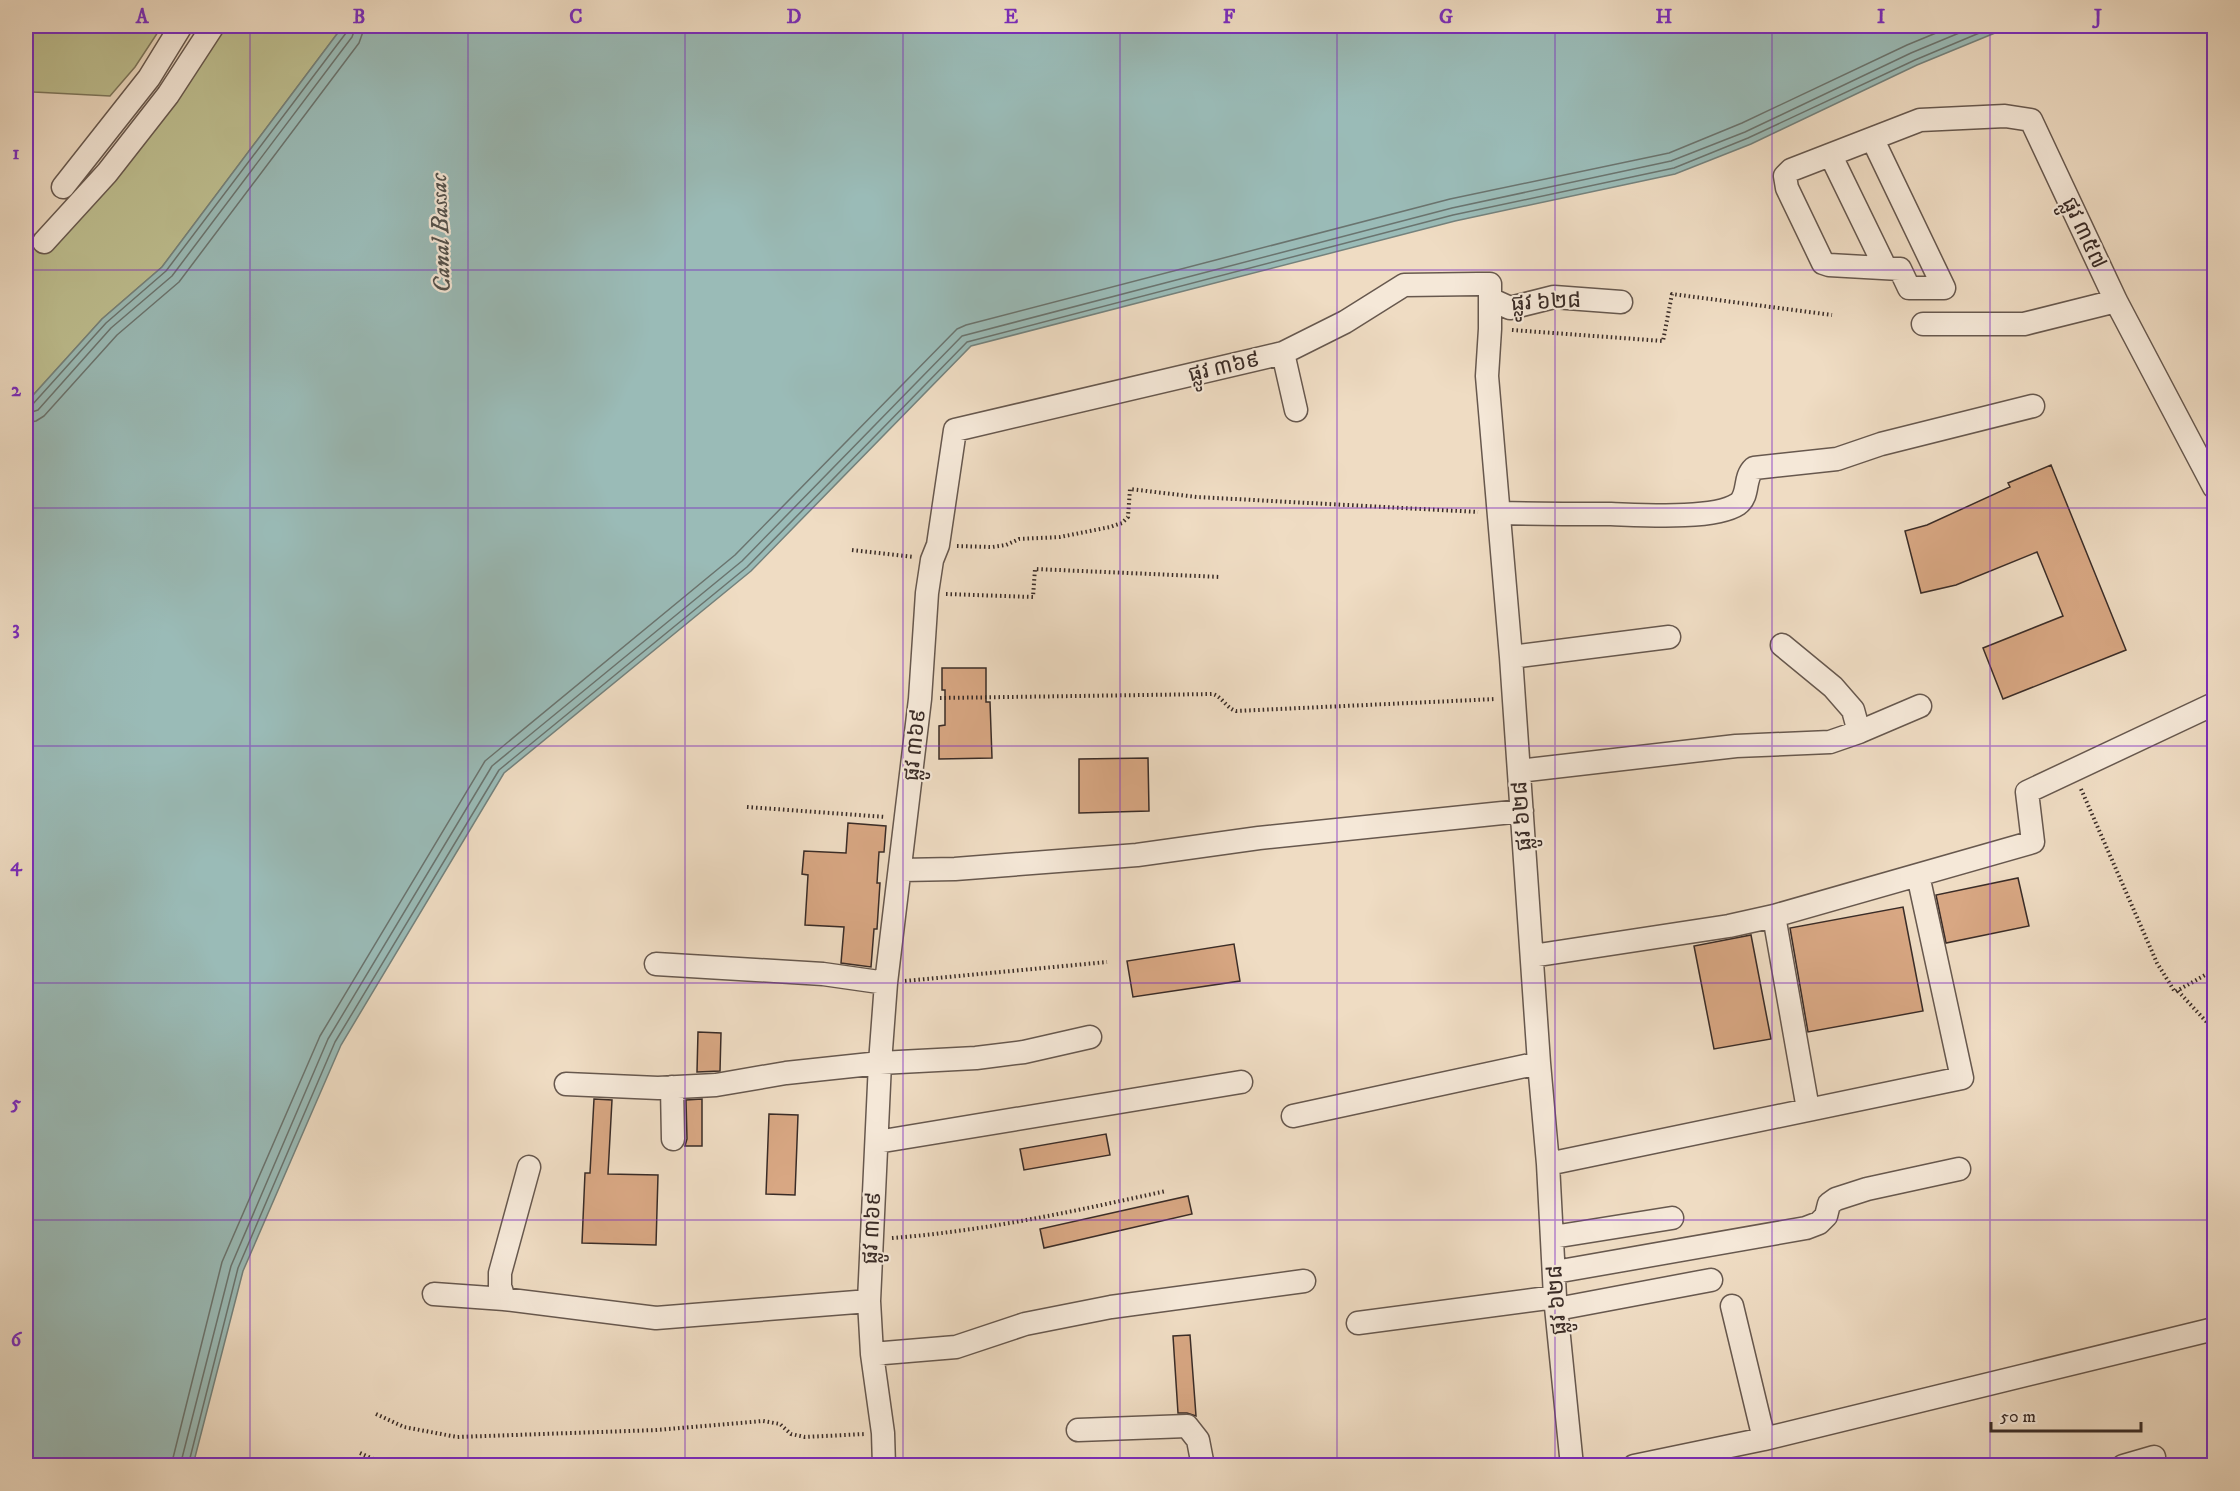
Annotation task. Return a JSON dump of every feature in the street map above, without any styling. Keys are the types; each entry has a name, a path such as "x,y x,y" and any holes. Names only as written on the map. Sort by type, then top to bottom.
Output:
{"street":[{"path":"63,187 149,78 181,26"},
{"path":"44,242 107,173 168,95 213,26"},
{"name":"ផ្លូវ ៣៥៧","path":"1873,140 1920,120 2005,116 2031,120 2116,301 2214,488"},
{"path":"1873,140 1944,288 1909,288 1900,269 1823,263 1786,188 1785,176 1791,170 1873,140"},
{"path":"1831,156 1885,267"},
{"name":"ផ្លូវ ៣៦៩","path":"884,1466 883,1433 872,1354 869,1301 880,1063 886,983 920,699 927,593 955,430 1283,353 1345,322 1404,285 1490,284 1490,299"},
{"name":"ផ្លូវ ៦២៨","path":"1572,1466 1556,1303 1515,698 1487,376 1491,329 1490,299 1510,308 1554,297 1621,302"},
{"path":"1923,324 2024,324 2116,301"},
{"path":"1283,353 1296,411"},
{"path":"1500,513 1674,515 1722,511 1741,502 1746,494 1749,473 1754,468 1837,459 1881,444 2033,406"},
{"path":"1511,657 1669,637"},
{"path":"1782,645 1833,687 1853,710 1859,732"},
{"path":"1532,956 1728,926 1774,916 2033,842 2026,792 2214,704"},
{"path":"1519,771 1736,746 1830,742 1920,706"},
{"path":"901,870 955,869 1137,855 1259,838 1522,810"},
{"path":"1548,1164 1962,1078 1918,875"},
{"path":"1774,916 1808,1109"},
{"path":"656,964 822,974 886,983"},
{"path":"566,1084 672,1087 716,1085 786,1073 1024,1052 1090,1037"},
{"path":"1293,1116 1539,1063"},
{"path":"877,1142 1241,1082"},
{"path":"672,1087 673,1139"},
{"path":"504,1299 500,1286 500,1273 529,1167"},
{"path":"1555,1272 1806,1228 1826,1216 1829,1204 1836,1199 1868,1189 1959,1169"},
{"path":"1553,1237 1672,1218"},
{"path":"1358,1323 1556,1303 1711,1280"},
{"path":"872,1354 956,1347 1025,1324 1111,1307 1304,1281"},
{"path":"434,1294 504,1299 656,1318 869,1301"},
{"path":"1732,1306 1764,1439"},
{"path":"1634,1466 1764,1439 2214,1329"},
{"path":"1078,1430 1187,1426 1198,1440 1203,1466"},
{"path":"2123,1466 2154,1458"}],"path":[{"path":"1491,329 1663,341 1672,294 1832,315"},
{"path":"852,550 935,552 1006,546 1019,539 1060,537 1110,527 1122,523 1128,517 1130,489 1197,497 1500,513"},
{"path":"927,593 1033,597 1035,568 1221,577"},
{"path":"920,699 1212,694 1217,695 1236,711 1515,698"},
{"path":"2073,771 2157,963 2175,992 2178,991 2214,1030"},
{"path":"747,807 907,819"},
{"path":"886,983 1107,962"},
{"path":"2178,991 2214,970"},
{"path":"871,1240 944,1234 1011,1223 1082,1211 1166,1191"},
{"path":"376,1414 404,1427 457,1437 657,1430 763,1421 780,1424 791,1434 805,1437 883,1433"},
{"path":"360,1453 388,1466"}],"green space":[{"path":"26,26 162,26 135,67 110,96 34,92 26,84"},
{"path":"213,26 343,26 162,267 102,319 26,403 26,228 44,242"}],"water":[{"name":"Canal Bassac","path":"343,26 2012,26 1917,65 1751,144 1675,174 1455,221 971,346 751,571 504,773 341,1045 243,1271 193,1465 26,1465 26,403 102,319 162,267"}],"building":[{"path":"2051,465 2126,650 2003,699 1983,648 2063,616 2037,552 1956,585 1921,593 1905,531 1927,525 2010,487 2008,483"},
{"path":"942,668 986,668 986,702 990,702 992,758 939,759 939,726 945,725 945,690 942,690"},
{"path":"1148,758 1149,811 1079,813 1079,759"},
{"path":"848,823 886,826 884,852 879,852 877,883 880,883 877,929 874,929 871,967 841,963 844,927 805,925 808,875 802,874 804,851 846,853"},
{"path":"2018,878 2029,926 1946,943 1936,895"},
{"path":"1903,907 1923,1011 1808,1032 1790,928"},
{"path":"1751,935 1771,1039 1714,1049 1694,946"},
{"path":"1234,944 1240,981 1133,997 1127,961"},
{"path":"698,1032 721,1033 720,1071 697,1072"},
{"path":"594,1099 612,1100 608,1174 658,1175 656,1245 582,1243 585,1173 590,1173"},
{"path":"702,1099 702,1146 685,1146 687,1139 686,1100"},
{"path":"769,1114 798,1115 795,1195 766,1194"},
{"path":"1106,1134 1110,1155 1024,1170 1020,1149"},
{"path":"1188,1196 1192,1214 1044,1248 1040,1229"},
{"path":"1190,1335 1196,1416 1178,1413 1173,1336"}]}
